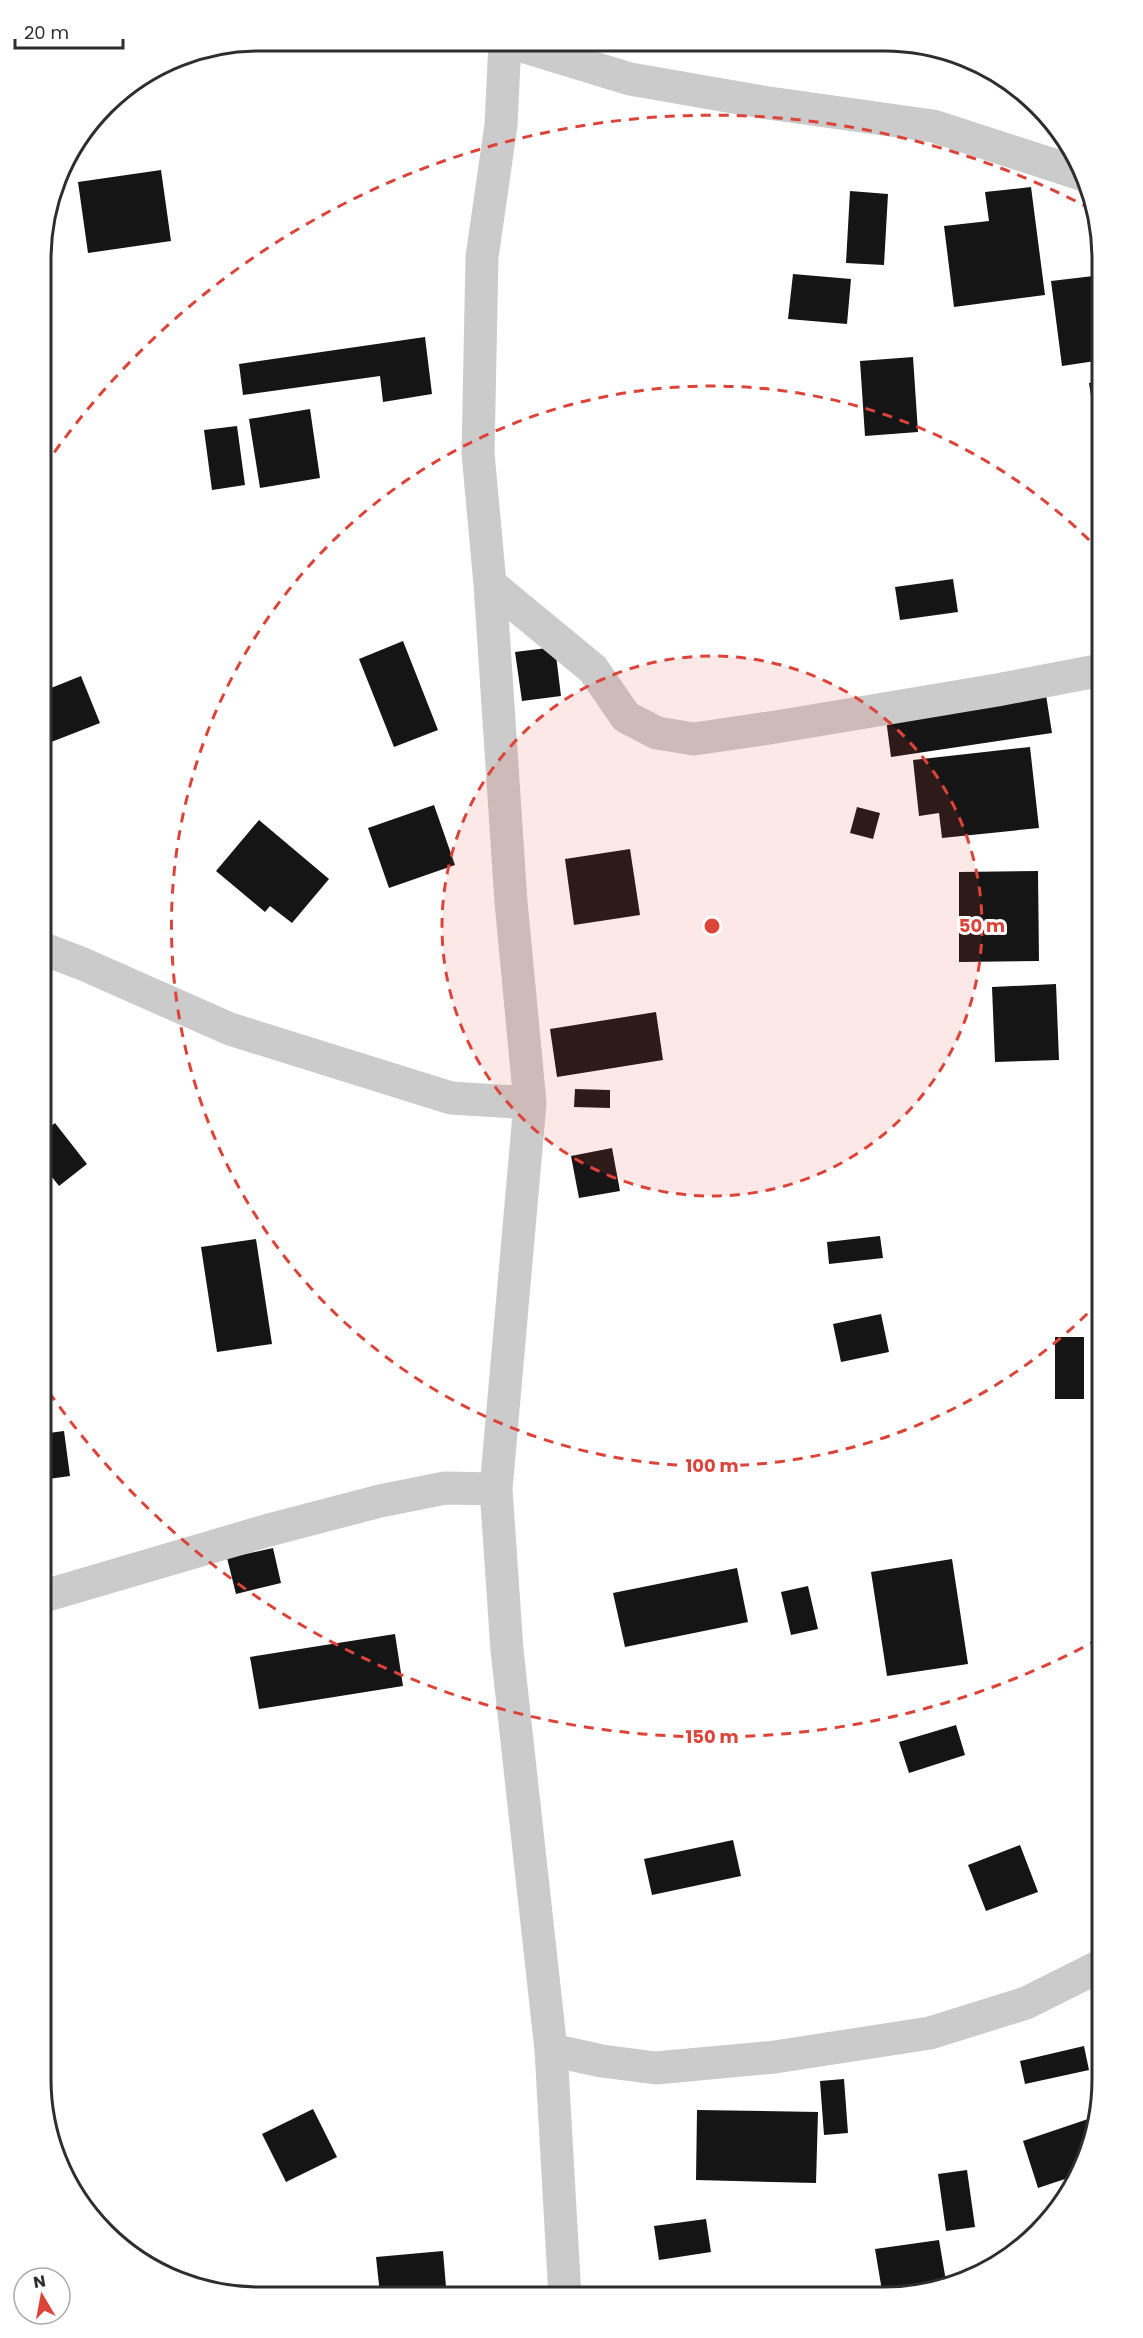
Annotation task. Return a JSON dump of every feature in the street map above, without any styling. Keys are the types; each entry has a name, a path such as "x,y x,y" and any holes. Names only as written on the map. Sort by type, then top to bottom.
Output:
{"street":[{"path":"506,51 501,125 482,257 478,453 490,584 511,902 530,1103 496,1489 507,1650 551,2050 564,2287"},
{"path":"537,51 630,79 762,102 933,126 1073,171"},
{"path":"490,584 593,669 626,717 657,733 694,739 985,692 1092,672"},
{"path":"51,952 230,1029 451,1098 530,1103"},
{"path":"51,1594 269,1530 380,1501 445,1488 496,1489"},
{"path":"551,2050 602,2061 656,2068 775,2057 930,2033 1026,2003 1092,1970"}],"building":[{"path":"161,170 171,241 88,253 78,182"},
{"path":"1031,187 1045,295 954,307 944,226 989,221 985,192"},
{"path":"850,191 888,194 884,265 846,263"},
{"path":"793,274 851,279 847,324 788,319"},
{"path":"1092,276 1092,362 1062,366 1051,281"},
{"path":"425,337 432,394 383,402 380,376 243,395 239,364"},
{"path":"913,357 918,432 865,436 860,361"},
{"path":"1089,383 1092,383 1092,402"},
{"path":"310,409 320,478 260,488 249,419"},
{"path":"237,426 245,485 212,490 204,430"},
{"path":"953,579 958,612 900,620 895,587"},
{"path":"403,641 438,730 394,747 359,659"},
{"path":"555,647 561,696 522,701 515,652"},
{"path":"81,676 100,723 51,742 51,688"},
{"path":"1046,695 1052,733 891,757 886,719"},
{"path":"1030,747 1039,828 942,838 939,813 919,816 913,760"},
{"path":"434,805 455,865 389,888 368,828"},
{"path":"857,807 880,813 873,839 850,833"},
{"path":"259,820 329,879 292,923 270,906 265,912 216,871"},
{"path":"630,849 640,915 574,925 565,859"},
{"path":"1038,871 1039,961 959,962 959,872"},
{"path":"1056,984 1059,1060 995,1062 992,987"},
{"path":"656,1012 663,1060 557,1077 550,1029"},
{"path":"575,1089 610,1090 610,1108 574,1107"},
{"path":"55,1123 87,1164 59,1186 51,1176 51,1126"},
{"path":"612,1148 620,1191 579,1198 571,1156"},
{"path":"880,1236 883,1258 829,1264 827,1242"},
{"path":"256,1239 272,1344 217,1352 201,1247"},
{"path":"881,1314 889,1352 841,1362 833,1324"},
{"path":"1055,1337 1084,1337 1084,1399 1055,1399"},
{"path":"64,1431 70,1476 51,1479 51,1433"},
{"path":"273,1548 281,1583 236,1594 227,1558"},
{"path":"952,1559 968,1664 887,1676 871,1572"},
{"path":"737,1568 748,1622 625,1647 613,1593"},
{"path":"808,1586 818,1629 791,1635 781,1592"},
{"path":"395,1634 403,1686 259,1709 250,1657"},
{"path":"956,1725 965,1755 909,1773 899,1742"},
{"path":"733,1840 741,1876 652,1895 644,1859"},
{"path":"1020,1845 1038,1892 986,1911 968,1865"},
{"path":"1084,2046 1089,2070 1025,2084 1020,2061"},
{"path":"844,2079 848,2133 824,2135 820,2081"},
{"path":"313,2109 337,2157 286,2182 262,2134"},
{"path":"697,2110 818,2112 816,2183 696,2180"},
{"path":"1088,2119 1081,2146 1066,2179 1038,2188 1023,2141"},
{"path":"967,2170 975,2227 946,2231 938,2174"},
{"path":"706,2219 711,2252 659,2260 654,2226"},
{"path":"939,2240 945,2277 924,2283 881,2287 875,2249"},
{"path":"443,2251 446,2287 379,2287 376,2257"}]}
